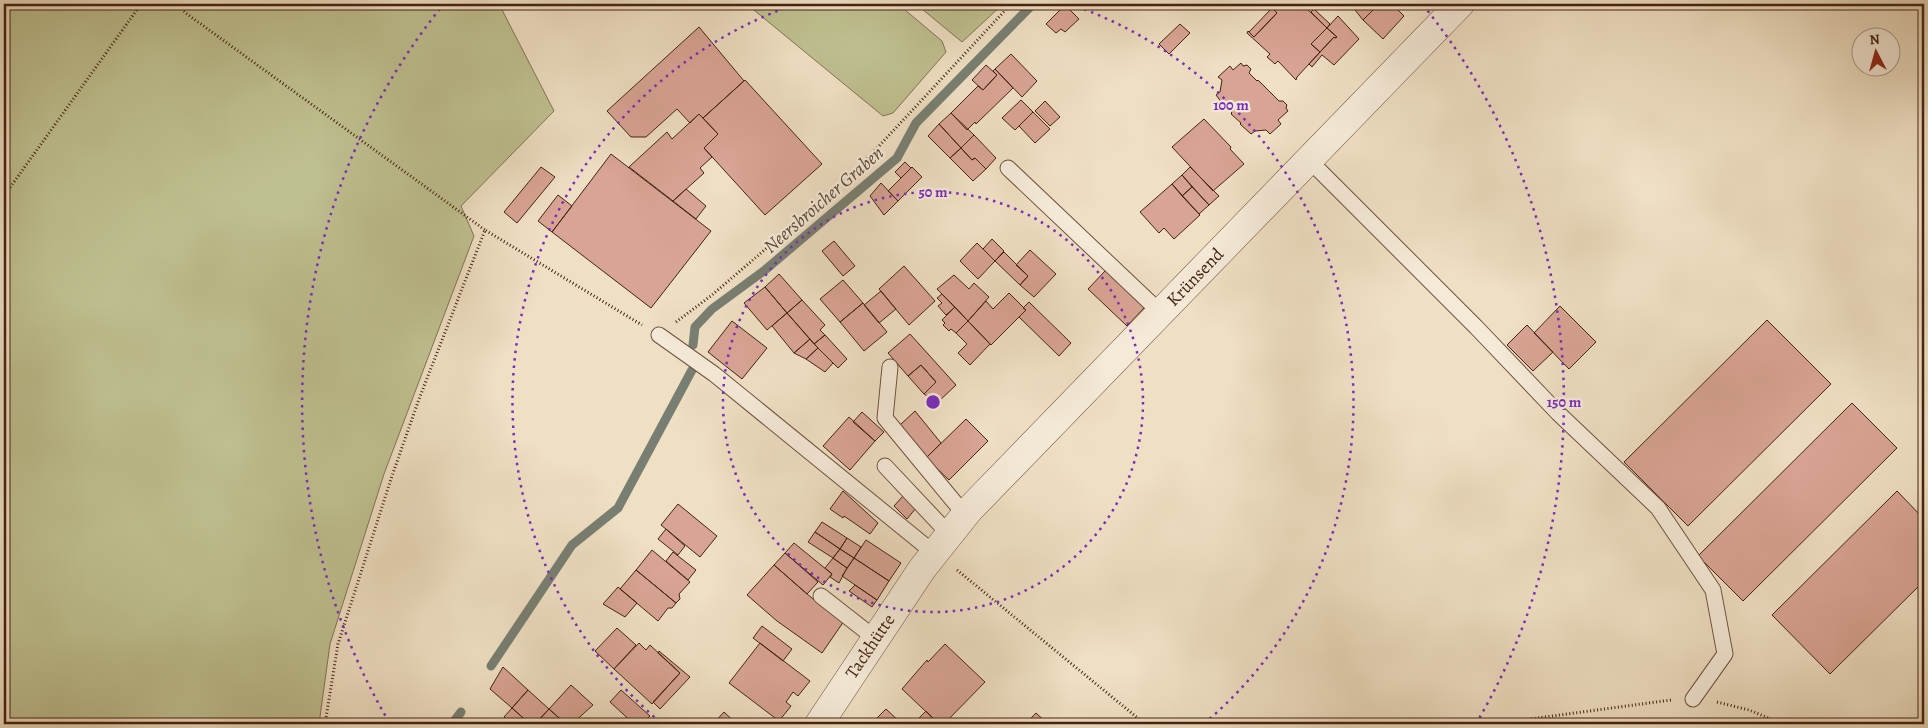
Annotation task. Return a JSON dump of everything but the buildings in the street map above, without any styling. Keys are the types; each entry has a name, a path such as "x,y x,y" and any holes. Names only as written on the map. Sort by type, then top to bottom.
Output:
{"street":[{"name":"Krünsend","path":"943,543 1006,470 1460,4"},
{"name":"Tackhütte","path":"819,724 943,543"}],"lane":[{"path":"1309,160 1558,413 1658,508 1713,590 1726,654 1693,699"},
{"path":"1008,168 1161,313"},
{"path":"659,335 943,543"},
{"path":"890,367 885,418 943,543"},
{"path":"885,466 943,543"},
{"path":"821,596 876,639"}],"path":[{"path":"4,196 141,4"},
{"path":"176,4 486,230 659,335 712,295 853,174 1011,4"},
{"path":"325,724 338,644 392,476 419,399 486,230"},
{"path":"943,543 971,580 1145,724"},
{"path":"1493,724 1650,702 1693,699 1732,705 1783,724"}],"green space":[{"path":"4,4 499,4 554,111 461,206 474,236 384,474 330,644 319,724 4,724"},
{"path":"749,4 898,4 942,41 946,52 893,113 883,116 749,6"},
{"path":"916,4 1003,4 962,42"}],"waterway":[{"name":"Neersbroicher Graben","path":"693,345 695,327 712,309 765,270 897,158 916,123 1033,4"},
{"name":"Neersbroicher Graben","path":"491,666 572,545 618,508 692,370"},
{"name":"Neersbroicher Graben","path":"452,724 461,712"}]}
